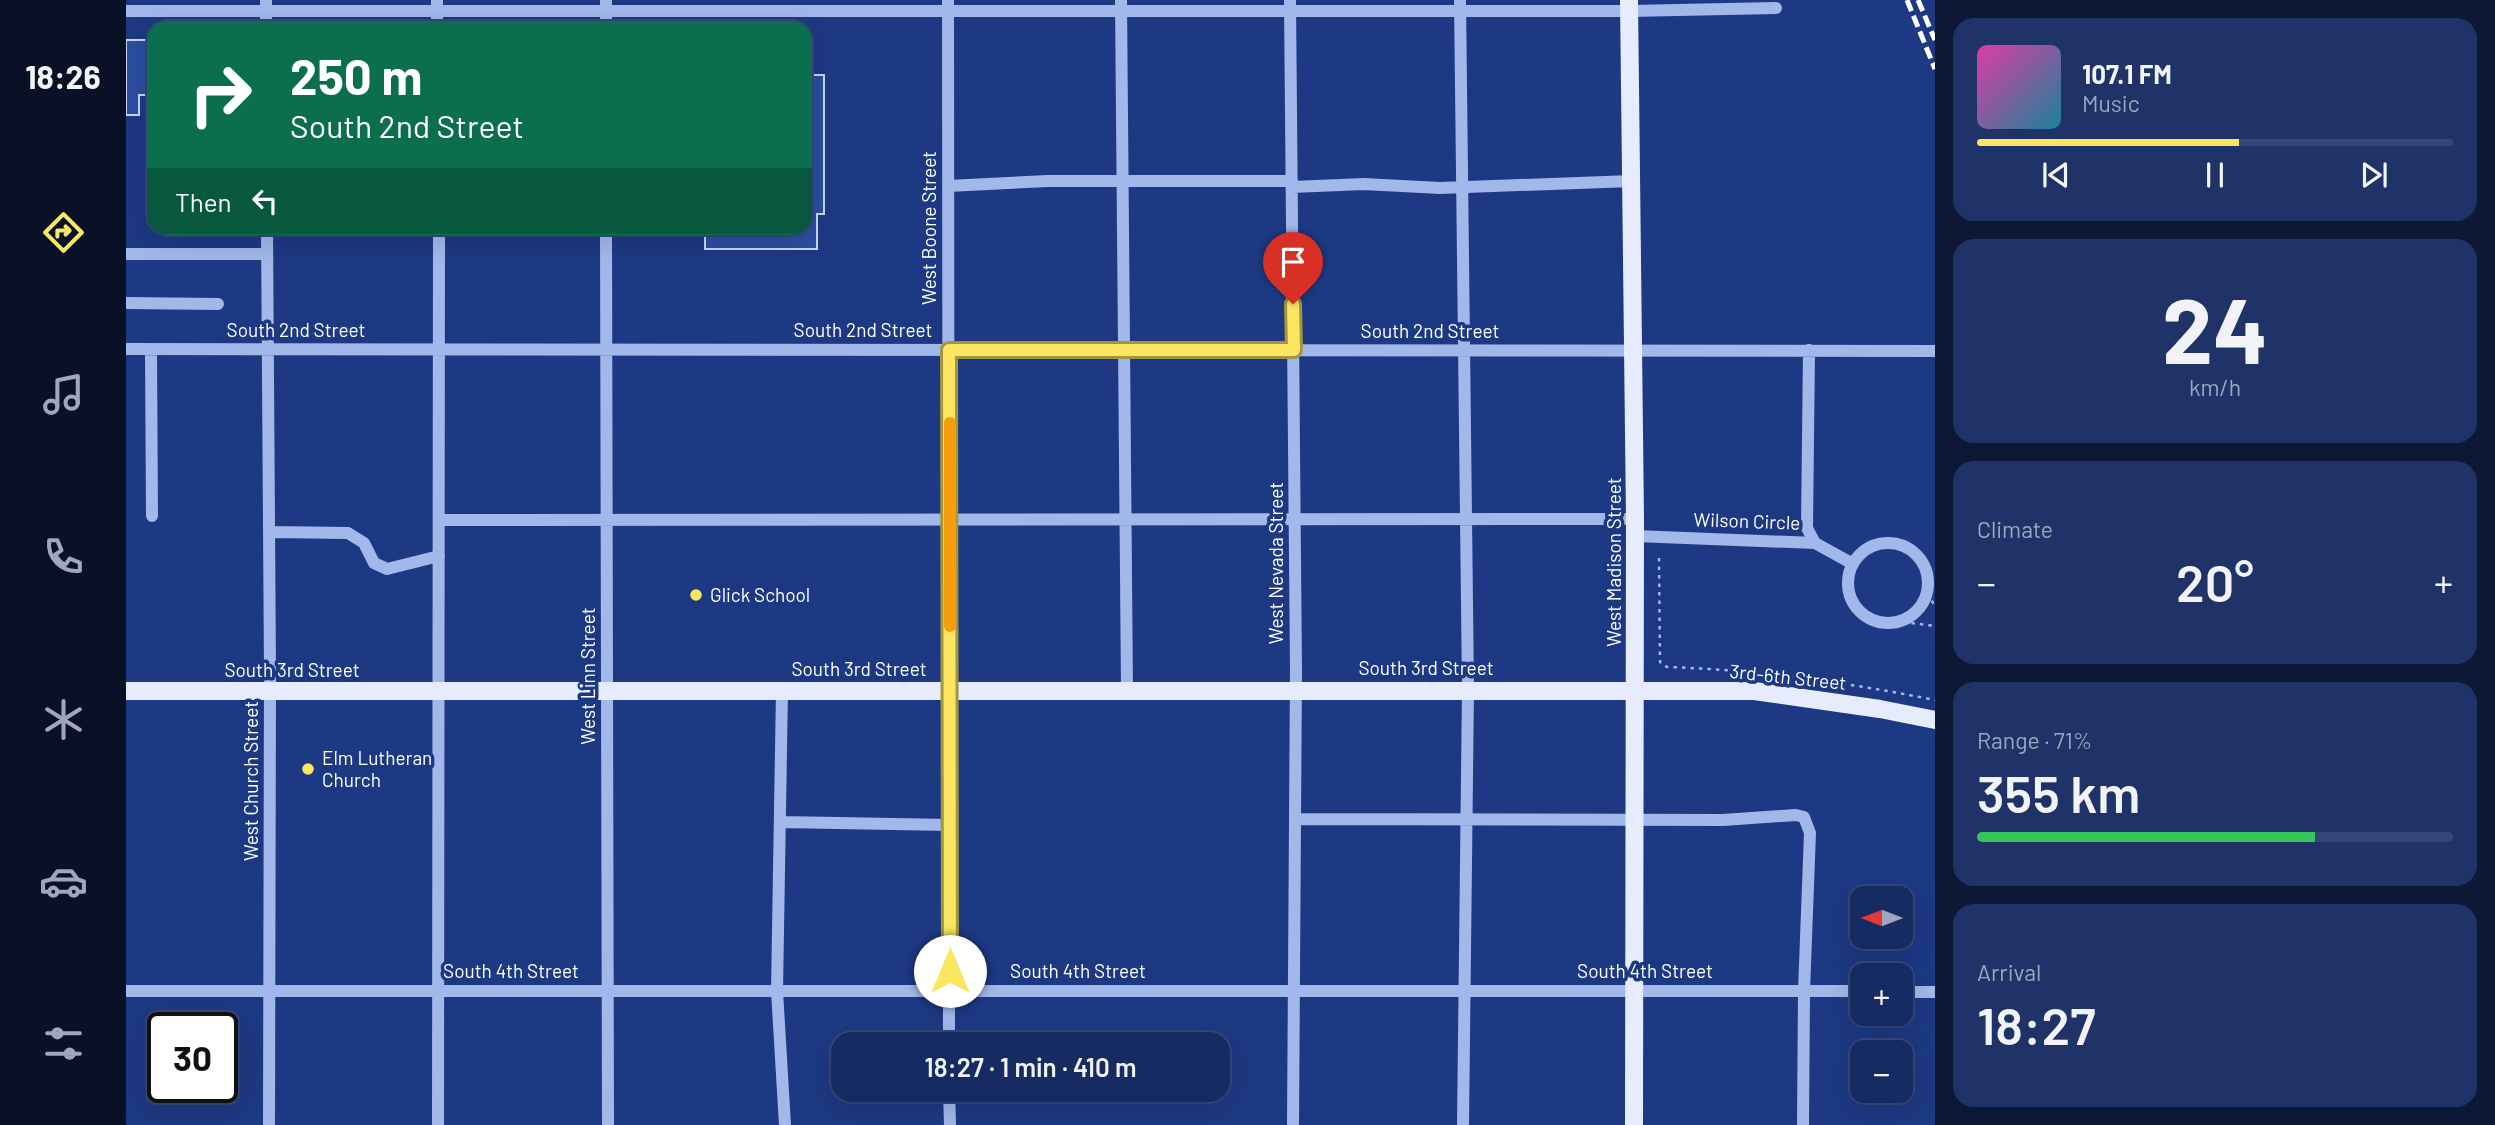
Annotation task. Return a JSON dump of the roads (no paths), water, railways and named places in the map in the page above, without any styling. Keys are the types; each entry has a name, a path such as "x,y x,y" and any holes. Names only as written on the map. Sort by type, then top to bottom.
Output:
{"main road":[{"name":"West Madison Street","path":"1629,6 1636,528 1634,1125"},
{"name":"South 3rd Street","path":"126,691 1635,689"},
{"name":"3rd-6th Street","path":"1635,689 1754,691 1880,709 1935,720"}],"street":[{"path":"126,11 265,6 1776,8"},
{"name":"West Boone Street","path":"948,6 949,1032"},
{"path":"1121,6 1127,690"},
{"name":"West Nevada Street","path":"1290,6 1296,690 1293,1125"},
{"path":"1460,6 1468,689 1463,1125"},
{"path":"948,186 1122,180 1440,188 1632,181"},
{"name":"West Church Street","path":"267,235 269,1125"},
{"path":"438,1125 439,235"},
{"name":"West Linn Street","path":"606,235 608,1125"},
{"path":"126,254 267,254"},
{"path":"126,303 218,304"},
{"name":"South 2nd Street","path":"126,349 1935,351"},
{"path":"151,349 152,516"},
{"path":"1809,350 1807,528 1815,543"},
{"name":"Wilson Circle","path":"439,520 1465,519 1636,528 1815,543 1853,564"},
{"path":"269,532 348,533 364,543 374,563 387,569 439,556"},
{"path":"1884,542 1903,545 1919,556 1928,574 1928,593 1919,610 1903,622 1883,624 1865,617 1852,602 1847,583 1853,564 1866,549 1884,542"},
{"path":"782,690 778,991 785,1125"},
{"path":"1295,819 1723,820 1796,815 1804,817 1810,833 1804,991 1803,1125"},
{"path":"780,822 950,825"},
{"name":"South 4th Street","path":"126,991 1850,991"},
{"path":"1913,992 1935,992"},
{"path":"950,1102 950,1125"}],"railway":[{"path":"1907,0 1935,69"},
{"path":"1918,0 1935,40"}],"place":[{"name":"Glick School","path":"696,595"},
{"name":"Elm Lutheran Church","path":"308,769"}]}
